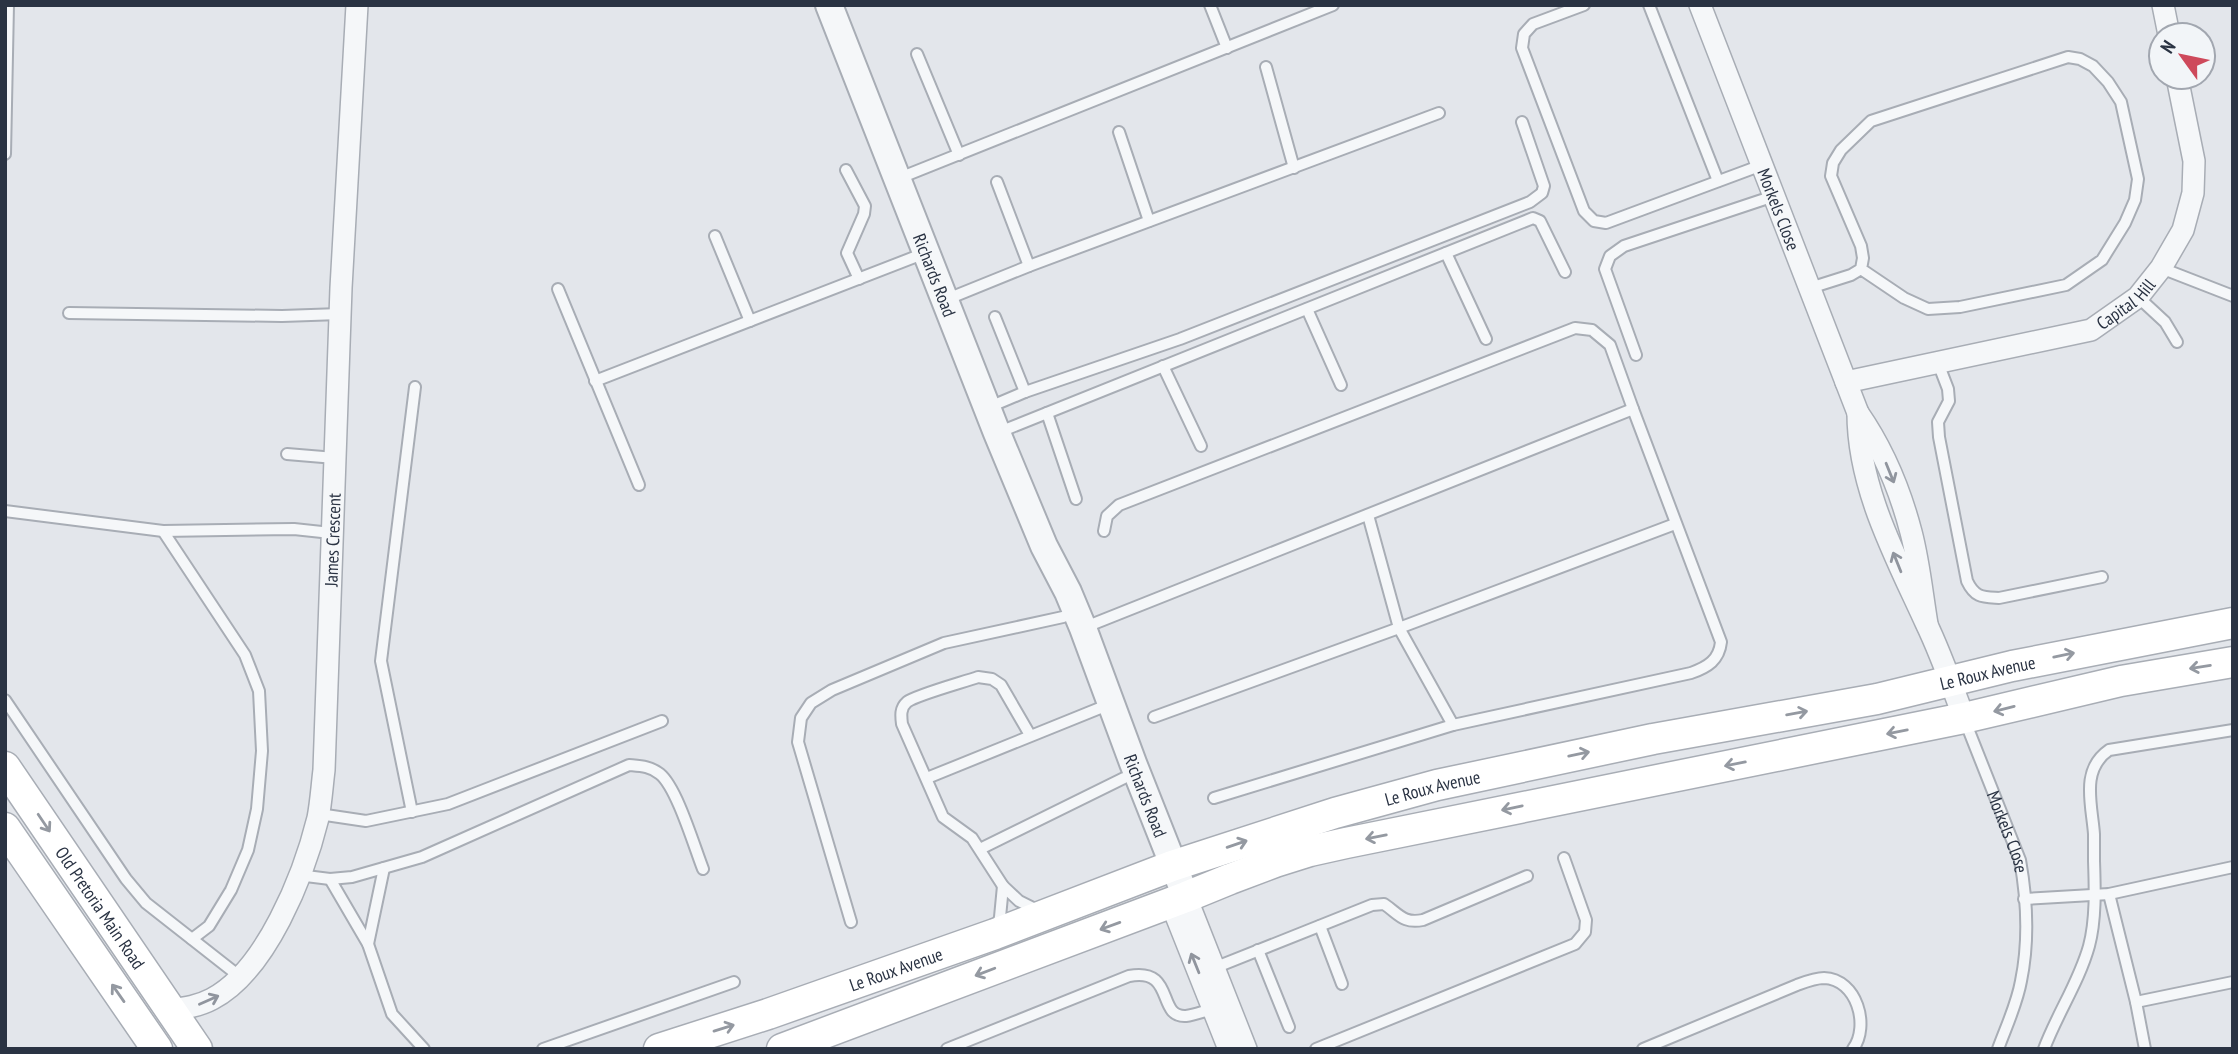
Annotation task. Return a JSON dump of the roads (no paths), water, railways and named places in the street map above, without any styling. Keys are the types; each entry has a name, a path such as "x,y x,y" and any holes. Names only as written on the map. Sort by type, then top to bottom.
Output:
{"main road":[{"name":"Le Roux Avenue","path":"659,1049 768,1014 995,934 1165,868 1335,813 1437,785 1628,744 1877,698 2104,647 2233,623"},
{"name":"Le Roux Avenue","path":"782,1049 1230,878 1334,845 1964,719 2121,681 2233,662"},
{"name":"Old Pretoria Main Road","path":"5,767 197,1049"},
{"name":"Old Pretoria Main Road","path":"5,828 157,1049"}],"street":[{"name":"James Crescent","path":"171,1010 211,1000 251,968 282,915 319,814 324,770 340,314 357,5"},
{"name":"Richards Road","path":"829,5 1044,546 1049,575 1073,623 1178,900 1213,1009 1229,1049"},
{"name":"Morkels Close","path":"1700,5 1858,413 1858,438 1875,503 1964,719"},
{"name":"Capital Hill","path":"1846,382 2091,330 2138,297 2161,268 2183,230 2193,192 2194,161 2180,91"},
{"name":"Richards Road","path":"1104,706 1125,778 1165,868"},
{"name":"Richards Road","path":"1178,900 1214,968 1246,1049"}],"lane":[{"path":"5,154 8,5"},
{"path":"1210,5 1227,48"},
{"path":"897,179 1333,5"},
{"path":"1584,5 1533,24 1524,34 1522,48 1584,211 1594,221 1605,223 1762,165"},
{"path":"1649,5 1718,181"},
{"path":"918,54 959,155"},
{"path":"1810,288 1851,275 1861,269 1861,246 1831,176 1833,163 1841,150 1871,121 2068,57 2080,59 2093,66 2108,82 2121,102 2138,179 2135,200 2125,223 2102,260 2066,285 1960,307 1928,309 1904,298 1861,269"},
{"path":"1266,67 1294,167"},
{"path":"945,300 1439,113"},
{"path":"987,408 1025,392 1180,340 1530,202 1542,193 1544,186 1522,122"},
{"path":"1119,132 1149,221"},
{"path":"846,170 864,206 864,214 848,253 859,279"},
{"path":"997,182 1029,266"},
{"path":"1636,355 1605,269 1611,256 1624,246 1774,196"},
{"path":"997,432 1533,218 1540,221 1566,272"},
{"path":"715,236 750,321"},
{"path":"595,381 926,253"},
{"path":"1446,253 1486,338"},
{"path":"2161,268 2233,296"},
{"path":"558,289 639,485"},
{"path":"2138,297 2165,322 2177,342"},
{"path":"1307,309 1340,385"},
{"path":"69,313 282,316 340,314"},
{"path":"995,317 1025,392"},
{"path":"1104,531 1107,516 1119,505 1575,328 1592,330 1610,345 1721,642 1718,655 1710,665 1691,673 1452,725 1214,798"},
{"path":"1938,363 1948,389 1949,401 1938,422 1939,437 1967,581 1972,591 1982,597 1999,598 2102,578"},
{"path":"1163,366 1201,446"},
{"path":"412,812 381,661 415,387"},
{"path":"851,922 798,742 801,718 811,703 832,690 944,643 1073,623 1368,515 1633,409"},
{"path":"1047,413 1076,499"},
{"path":"286,454 335,458"},
{"path":"5,511 163,531 294,529 331,533"},
{"path":"1368,515 1399,628 1452,725"},
{"path":"1154,717 1675,523"},
{"path":"163,531 245,655 259,691 262,751 257,809 248,849 231,890 209,926 192,939"},
{"path":"1030,735 1001,685 992,679 978,677 914,699 904,706 901,714 902,724 943,817 972,838 1003,886 1031,908 1047,914"},
{"path":"5,700 126,879 146,903 239,976"},
{"path":"927,778 1104,706"},
{"name":"Morkels Close","path":"1964,719 2020,860 2026,949 2021,984 1998,1049"},
{"path":"319,814 366,821 447,804 662,721"},
{"path":"2044,1049 2088,948 2091,933 2094,844 2089,796 2092,770 2104,754 2115,749 2233,730"},
{"path":"298,875 330,879 352,877 422,857 629,765 646,766 661,775 672,790 703,869"},
{"path":"980,849 1125,778"},
{"path":"1316,1049 1575,944 1585,932 1586,920 1564,858"},
{"path":"2024,899 2109,894 2233,867"},
{"path":"368,944 384,868"},
{"path":"1214,968 1372,905 1384,904 1412,922 1423,920 1527,876"},
{"path":"330,879 368,944 391,1014 424,1049"},
{"path":"995,934 1000,917 1003,886"},
{"path":"2109,894 2145,1049"},
{"path":"1320,926 1342,984"},
{"path":"1258,950 1289,1027"},
{"path":"947,1049 1138,974 1154,977 1159,982 1171,1010 1177,1014 1185,1016 1213,1009"},
{"path":"1643,1049 1797,985 1823,978 1842,985 1858,1007 1860,1034 1853,1049"},
{"path":"543,1049 734,982"},
{"path":"2136,1002 2233,982"}]}
